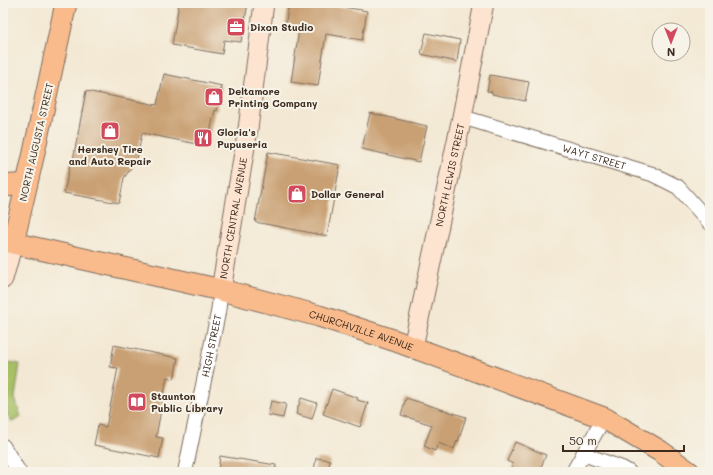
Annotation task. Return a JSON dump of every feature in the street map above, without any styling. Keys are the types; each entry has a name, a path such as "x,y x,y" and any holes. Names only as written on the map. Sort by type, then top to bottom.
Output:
{"main road":[{"name":"NORTH AUGUSTA STREET","path":"14,243 66,3"},
{"path":"3,186 26,184"},
{"name":"CHURCHVILLE AVENUE","path":"14,243 221,290 318,316 413,347 604,418 660,451 688,472"}],"street":[{"name":"NORTH CENTRAL AVENUE","path":"221,290 248,129 264,3"},
{"name":"NORTH LEWIS STREET","path":"413,347 462,117 484,3"},
{"name":"WAYT STREET","path":"462,117 652,174 678,187 710,223"},
{"name":"NORTH AUGUSTA STREET","path":"3,279 14,243"},
{"name":"HIGH STREET","path":"185,472 218,313 221,290"},
{"path":"573,472 604,418"},
{"path":"3,446 18,472"},
{"path":"583,454 629,472"}],"green space":[{"path":"4,361 20,364 15,398 21,417 12,422 3,409"}],"building":[{"path":"179,3 248,3 241,42 224,40 222,54 172,45"},
{"path":"289,3 320,3 367,11 362,40 326,34 318,86 291,82 299,30 285,27"},
{"path":"426,33 460,40 457,62 421,54"},
{"name":"Hershey Tire and Auto Repair","path":"164,74 222,86 217,111 215,110 207,146 142,133 137,159 124,178 119,203 64,193 71,159 73,160 86,91 157,105"},
{"path":"490,75 529,82 525,101 492,94 492,92 487,91"},
{"path":"370,113 427,126 419,162 362,149"},
{"name":"Dollar General","path":"268,152 340,165 327,236 255,222"},
{"name":"Staunton Public Library","path":"114,345 178,358 174,379 167,377 156,437 163,438 159,458 94,445 98,425 106,427 118,368 110,367"},
{"path":"332,389 368,403 360,427 323,414"},
{"path":"301,398 317,403 312,419 296,414"},
{"path":"406,398 466,417 458,442 457,441 454,449 438,443 435,451 424,446 432,425 401,415"},
{"path":"271,401 286,404 283,418 268,415"},
{"path":"515,442 546,455 539,472 510,472 513,464 507,461"},
{"path":"220,456 276,465 275,472 218,472"},
{"path":"316,458 330,460 328,472 314,472"}],"place":[{"name":"Dixon Studio","path":"236,27"},
{"name":"Deltamore Printing Company","path":"214,97"},
{"name":"Hershey Tire and Auto Repair","path":"110,131"},
{"name":"Gloria's Pupuseria","path":"203,138"},
{"name":"Dollar General","path":"297,194"},
{"name":"Staunton Public Library","path":"137,402"}]}
